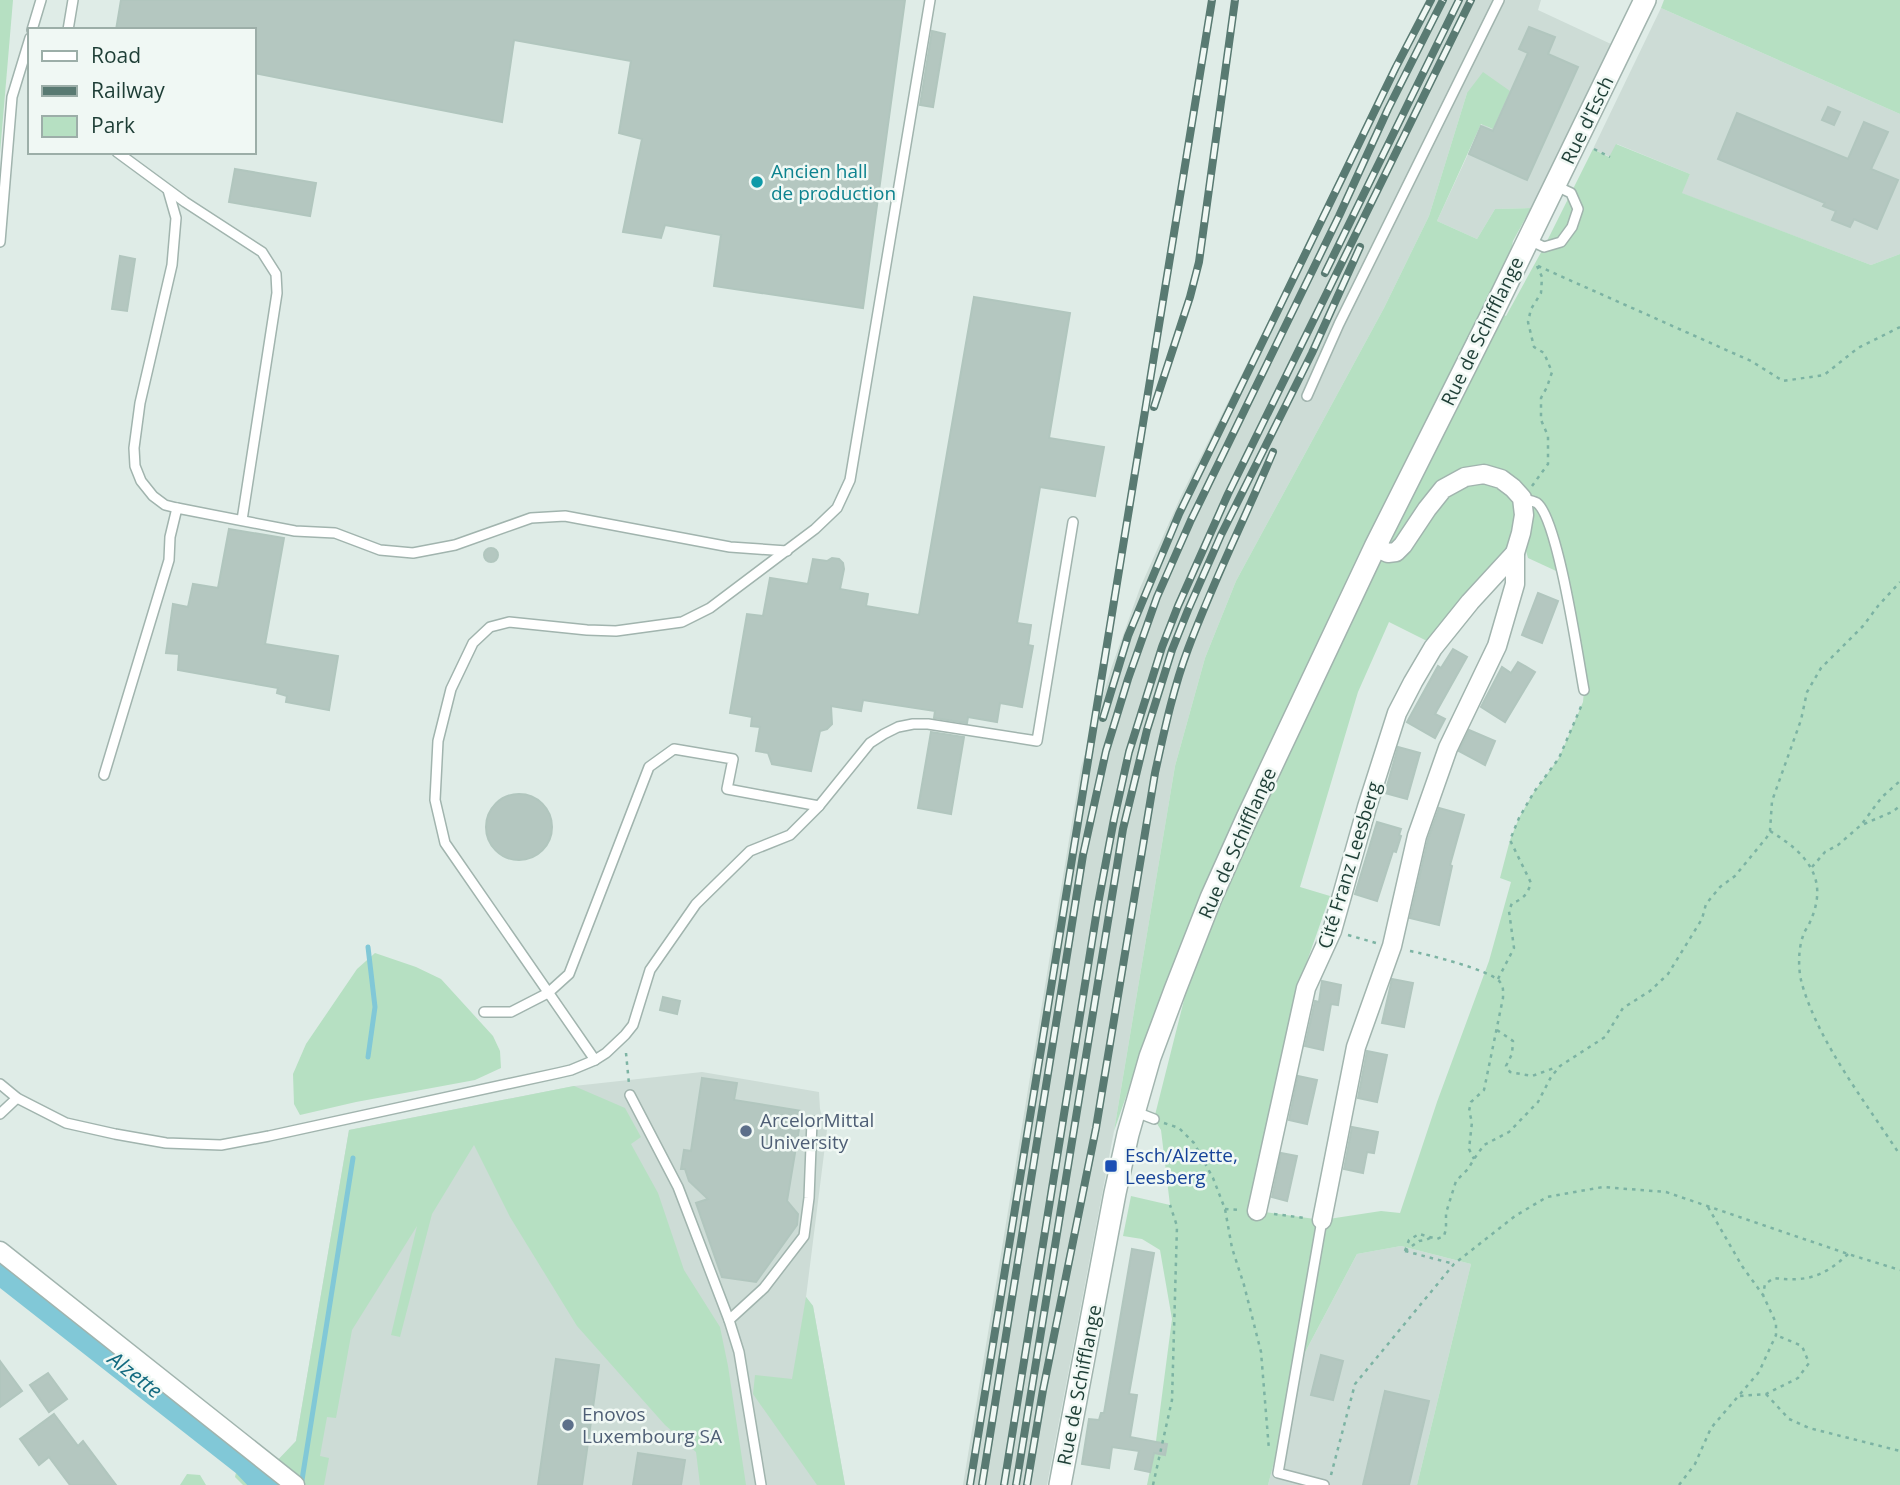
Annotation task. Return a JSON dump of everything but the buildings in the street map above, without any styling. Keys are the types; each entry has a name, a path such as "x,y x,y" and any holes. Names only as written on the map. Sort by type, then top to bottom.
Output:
{"street":[{"name":"Rue d'Esch","path":"1527,240 1645,0"},
{"name":"Rue de Schifflange","path":"1060,1485 1115,1193 1144,1115 1150,1057 1211,898 1247,818 1375,547 1527,240"},
{"path":"1375,547 1388,553 1396,552 1443,489 1465,477 1484,474 1501,479 1522,499"},
{"name":"Cité Franz Leesberg","path":"1322,1220 1356,1047 1392,946 1417,836 1448,748 1497,646 1516,584 1515,553 1524,515 1522,499"},
{"name":"Cité Franz Leesberg","path":"1257,1211 1306,988 1332,931 1397,713 1433,648 1515,553"},
{"path":"0,1251 295,1485"}],"lane":[{"path":"33,28 41,0"},
{"path":"68,28 73,0"},
{"path":"595,1060 445,843 435,800 438,741 451,689 473,643 490,626 509,622 616,631 682,622 710,608 815,529 837,508 850,480 930,0"},
{"path":"1307,396 1339,324 1499,0"},
{"path":"0,242 12,97 28,45"},
{"path":"120,154 168,190 262,252 276,274 277,293 242,520"},
{"path":"1527,240 1544,247 1561,242 1572,227 1578,209 1571,193 1554,185"},
{"path":"168,190 176,218 172,265 140,403 134,448 135,466 141,481 164,505 295,531 335,533 380,550 413,554 455,545 531,518 565,516 730,547 787,551"},
{"path":"1522,499 1537,503 1547,517 1558,552 1584,690"},
{"path":"104,775 169,560 170,537 177,509"},
{"path":"0,1084 18,1098 66,1123 115,1135 166,1143 221,1144 571,1070 595,1060 606,1053 633,1025 650,970 696,904 750,851 790,835 819,806 870,743 898,727 913,724 1037,741 1073,522"},
{"path":"485,1012 511,1012 548,993 569,974 649,767 674,749 733,760 727,789 819,806"},
{"path":"630,1095 678,1187 729,1320 739,1352 761,1485"},
{"path":"0,1114 18,1098"},
{"path":"729,1320 764,1288 804,1236 809,1198 812,1121"},
{"path":"1322,1220 1279,1473 1327,1485"}],"path":[{"path":"1593,149 1609,157"},
{"path":"1522,499 1548,464 1548,436 1541,420 1541,398 1548,387 1552,372 1544,354 1534,347 1528,322 1531,309 1541,293 1542,277 1537,265 1751,361 1783,381 1824,375 1858,348 1900,327"},
{"path":"1497,1030 1513,1041 1512,1054 1506,1066 1510,1072 1532,1076 1560,1066 1605,1037 1623,1008 1650,991 1668,974 1702,919 1706,904 1720,887 1735,876 1770,831 1772,801 1801,720 1807,692 1821,668 1863,626 1900,582"},
{"path":"1498,978 1514,948 1509,911 1512,903 1520,901 1529,891 1531,883 1510,840 1534,792 1559,758 1583,702 1584,690"},
{"path":"1812,867 1825,852 1838,845 1861,825 1882,797 1900,781"},
{"path":"1861,825 1900,806"},
{"path":"1770,831 1807,859 1816,880 1816,899 1811,920 1803,936 1799,961 1802,982 1814,1014 1836,1058 1900,1155"},
{"path":"1421,953 1498,978 1503,986 1503,998 1484,1090 1471,1102 1469,1111 1472,1122 1469,1149 1474,1158"},
{"path":"625,1035 630,1095"},
{"path":"1405,1251 1409,1240 1419,1234 1437,1239 1444,1236 1446,1213 1456,1181 1468,1169 1484,1145 1508,1132 1538,1102 1560,1066"},
{"path":"1144,1115 1179,1128 1194,1143 1213,1178 1225,1209 1232,1248 1261,1352 1268,1449 1279,1473"},
{"path":"1327,1485 1355,1384 1454,1264 1515,1216 1547,1197 1603,1187 1666,1192 1900,1270"},
{"path":"1153,1485 1171,1400 1177,1226 1170,1205"},
{"path":"1679,1485 1695,1464 1711,1428 1759,1371 1776,1335 1776,1323 1763,1295 1742,1266 1708,1207"},
{"path":"1284,1215 1322,1220"},
{"path":"1405,1251 1419,1241 1432,1237"},
{"path":"1405,1251 1454,1264"},
{"path":"1763,1295 1765,1284 1774,1278 1794,1281 1810,1278 1833,1268 1848,1254"},
{"path":"1740,1395 1766,1394 1798,1378 1809,1363 1802,1346 1776,1335"},
{"path":"1766,1394 1789,1419 1809,1428 1900,1451"}],"shaded area":[{"path":"1426,0 1541,0 1538,10 1611,44 1531,208 1495,209 1477,239 1437,221 1482,124 1492,129 1467,93 1429,216 1384,308 1236,581 1205,658 1175,766 1114,1131 1047,1485 963,1485 1081,767 1112,666 1140,588 1181,496"},
{"path":"1661,8 1900,114 1900,254 1871,265 1681,193 1690,174 1617,144 1610,157 1593,149"},
{"path":"702,1072 819,1092 822,1116 828,1122 806,1297 813,1306 845,1485 280,1485 268,1476 276,1462 296,1441 349,1130 574,1086"},
{"path":"1401,1246 1471,1264 1417,1485 1268,1485 1301,1360 1357,1254"}],"green space":[{"path":"0,0 13,0 0,153"},
{"path":"1664,0 1900,0 1900,114 1661,8"},
{"path":"1483,72 1510,91 1493,129 1481,124 1437,221 1477,239 1495,209 1531,208 1453,367 1451,393 1494,310 1506,316 1593,149 1609,157 1616,144 1690,174 1682,193 1871,265 1900,254 1900,1485 1417,1485 1471,1264 1401,1246 1357,1254 1301,1360 1268,1485 1147,1485 1156,1441 1172,1319 1160,1250 1142,1239 1123,1236 1131,1196 1170,1205 1161,1130 1154,1119 1185,996 1165,985 1114,1131 1175,766 1205,658 1236,581 1384,308 1429,216 1467,93","holes":["1521,534 1528,558 1567,576 1584,690 1583,702 1559,758 1534,792 1510,840 1500,878 1511,882 1489,961 1400,1213 1381,1211 1322,1220 1250,1210 1299,984 1330,896 1300,887 1358,692 1389,622 1429,642"]},
{"path":"375,953 441,979 493,1036 500,1051 501,1068 475,1080 300,1115 294,1104 293,1074 306,1044 357,969"},
{"path":"574,1086 625,1108 641,1137 631,1144 658,1193 684,1270 720,1327 746,1485 700,1485 696,1452 665,1425 577,1326 510,1217 474,1145 432,1214 400,1337 391,1335 417,1226 352,1330 336,1418 327,1417 320,1456 329,1458 324,1485 306,1485 276,1462 296,1441 349,1130"},
{"path":"806,1297 813,1306 845,1485 817,1485 753,1394 755,1375 792,1379"},
{"path":"246,1462 280,1485 243,1485 235,1477 237,1468"},
{"path":"187,1474 200,1475 206,1485 180,1485"}],"waterway":[{"path":"368,947 375,1007 368,1057"},
{"path":"302,1480 353,1158"},
{"name":"Alzette","path":"0,1269 246,1462 268,1485"}],"railway":[{"path":"970,1485 1212,0"},
{"path":"1154,407 1199,262 1235,0"},
{"path":"1103,718 1128,636 1179,514 1431,0"},
{"path":"982,1485 1083,855 1106,751 1128,679 1157,597 1191,520 1443,0"},
{"path":"1325,273 1459,0"},
{"path":"1004,1485 1114,819 1129,752 1162,647 1228,494 1471,0"},
{"path":"1016,1485 1123,829 1147,730 1172,650 1221,535 1312,353 1360,247"},
{"path":"1027,1485 1043,1390 1096,1128 1165,726 1188,649 1273,452"}],"place":[{"name":"Ancien hall de production","path":"757,182"},
{"name":"ArcelorMittal University","path":"746,1131"},
{"name":"Esch/Alzette, Leesberg","path":"1111,1166"},
{"name":"Enovos Luxembourg SA","path":"568,1425"}]}
